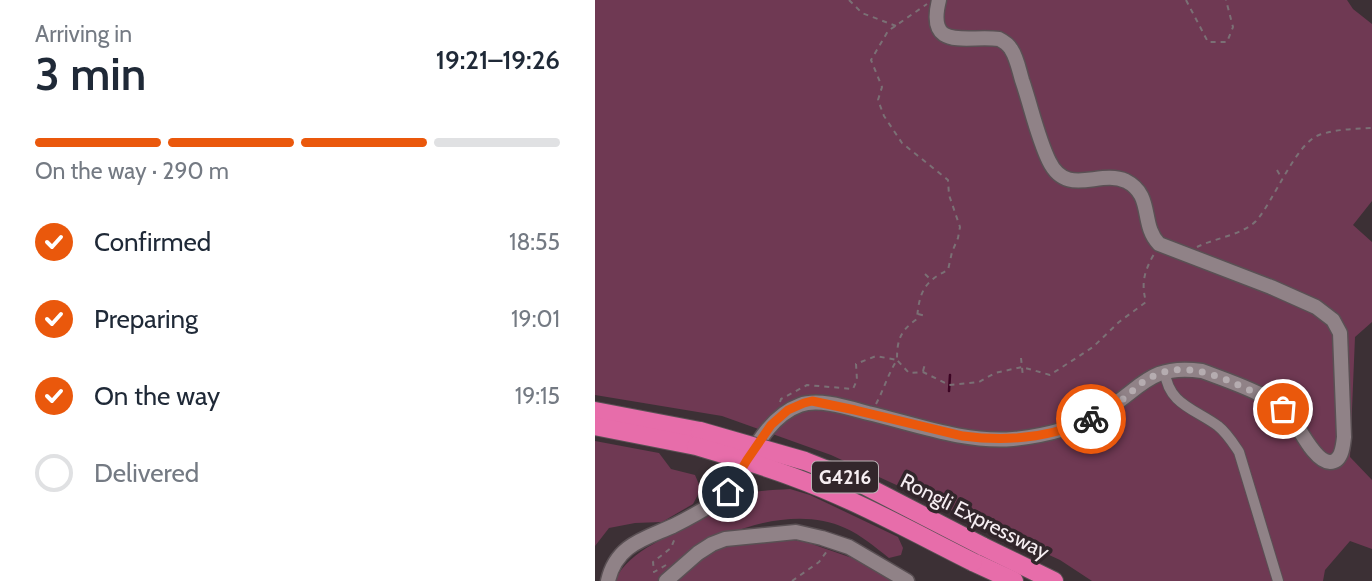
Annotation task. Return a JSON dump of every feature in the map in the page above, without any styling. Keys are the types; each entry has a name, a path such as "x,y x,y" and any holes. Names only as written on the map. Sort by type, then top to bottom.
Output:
{"highway":[{"name":"Rongli Expressway","path":"595,411 698,439 977,554 1054,581"},
{"name":"Rongli Expressway","path":"595,426 698,439"},
{"name":"Rongli Expressway","path":"977,554 1014,581"}],"street":[{"path":"608,581 616,560 627,548 693,515 728,492 771,425 788,410 812,401 963,436 1025,438 1084,422 1110,408 1143,382 1165,372 1178,369 1202,371 1275,402 1291,416 1319,458 1332,462 1342,451 1344,437 1340,332 1333,320 1322,310 1271,287 1159,244 1152,234 1144,200 1135,187 1119,179 1079,181 1060,175 1052,167 1045,152 1010,47 999,39 946,36 938,29 936,21 939,0"},
{"path":"1165,372 1170,390 1178,401 1218,427 1239,453 1278,581"},
{"path":"666,581 698,553 725,539 796,532 849,547 907,581"}],"path":[{"path":"849,0 862,13 896,26"},
{"path":"873,414 886,378 897,360 897,343 905,327 917,319 918,303 925,287 934,276 948,270 960,227 949,195 948,180 902,143 884,116 879,100 882,87 871,60 888,31 932,0"},
{"path":"1186,0 1208,42 1227,42 1233,27 1226,0"},
{"path":"1184,253 1211,240 1240,232 1254,223 1271,202 1301,149 1316,136 1345,129 1372,128"},
{"path":"1277,170 1283,180"},
{"path":"771,425 781,399 807,385 853,389 857,380 856,363 876,356 897,360 909,373 923,372 949,385 979,382 995,373 1021,367 1050,375 1093,347 1119,322 1146,302 1142,286 1149,263 1159,244"},
{"path":"925,274 931,280"},
{"path":"917,314 926,316"},
{"path":"1021,358 1023,377"},
{"path":"923,372 925,364"},
{"path":"792,581 819,562 834,542"}],"shaded area":[{"path":"595,0 1347,0 1353,9 1372,24 1372,201 1353,225 1372,242 1372,322 1355,337 1350,457 1372,480 1372,549 1350,541 1325,570 1323,581 1092,581 1060,560 831,455 722,416 595,395"},
{"path":"595,441 659,453 671,469 695,475 701,489 693,504 662,522 609,528 595,546"},
{"path":"790,489 810,495 898,537 903,548 901,555 889,558 857,534 827,522 786,519 745,528 707,544 687,556 659,581 615,581 621,570 641,551 735,499 757,492"},
{"path":"783,538 809,543 855,559 893,581 677,581 702,558 720,549 741,543"}],"waterway":[{"path":"949,391 950,375"}],"way so far":[{"path":"1091,419 1155,375 1178,369 1202,371 1275,402 1283,409"}],"route":[{"path":"728,492 771,425 788,410 812,401 979,438 1009,439 1040,435 1091,419"}]}
